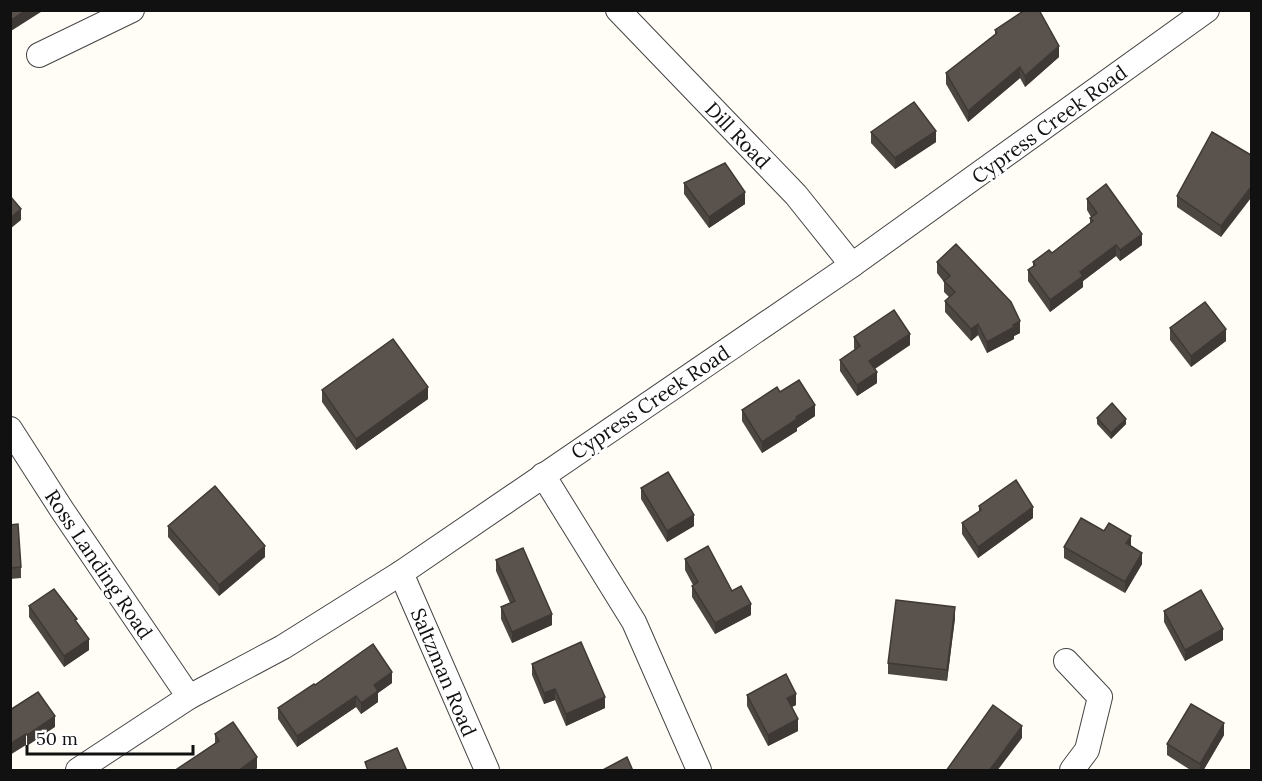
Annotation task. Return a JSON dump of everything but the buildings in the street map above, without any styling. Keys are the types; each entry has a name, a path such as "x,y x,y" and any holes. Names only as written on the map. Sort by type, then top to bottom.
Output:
{"street":[{"path":"39,55 132,10"},
{"name":"Dill Road","path":"618,10 796,195 852,265"},
{"name":"Cypress Creek Road","path":"78,771 189,697 283,647 401,573 852,265 1208,10"},
{"name":"Ross Landing Road","path":"10,429 189,697"},
{"path":"543,475 634,622 699,771"},
{"name":"Saltzman Road","path":"401,573 487,771"},
{"path":"1066,661 1100,697 1087,750 1072,771"}]}
